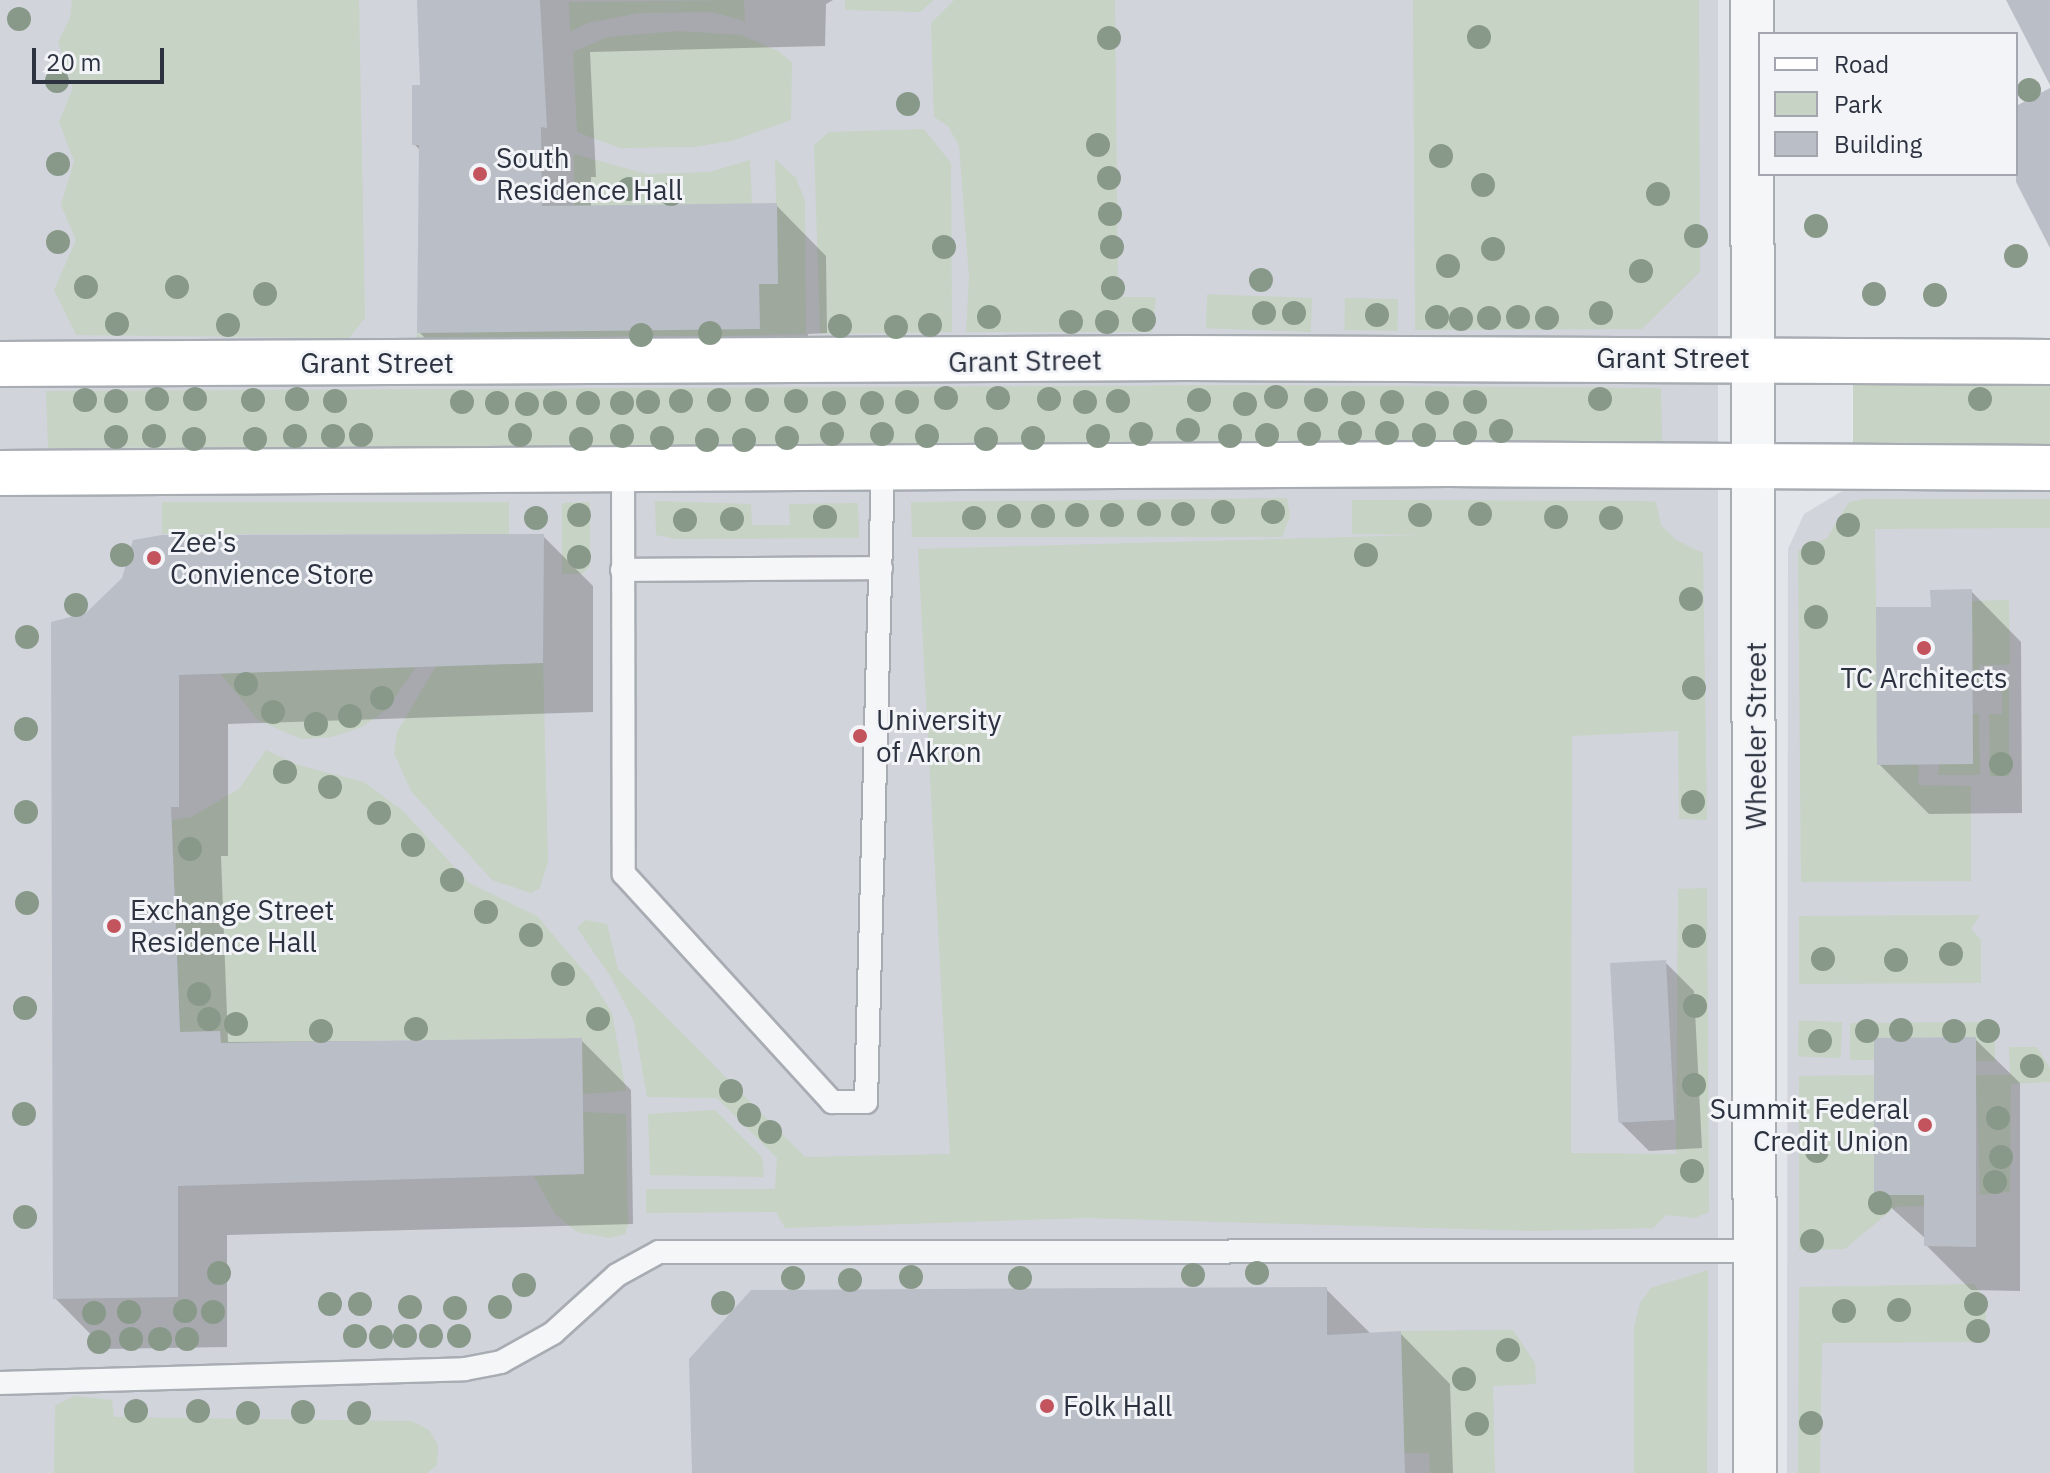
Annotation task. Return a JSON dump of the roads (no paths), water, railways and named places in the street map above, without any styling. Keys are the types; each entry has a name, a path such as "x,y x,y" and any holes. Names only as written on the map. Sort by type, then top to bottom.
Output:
{"main road":[{"name":"Grant Street","path":"0,364 1752,359 2050,362"},
{"path":"0,473 623,466 2050,468"}],"street":[{"name":"Wheeler Street","path":"1752,0 1755,1473"}],"lane":[{"path":"623,466 624,874 832,1102 866,1102 883,466"},
{"path":"622,570 881,568"},
{"path":"0,1383 477,1367 501,1362 553,1333 617,1275 659,1252 1755,1251"}],"place":[{"name":"South Residence Hall","path":"480,174"},
{"name":"Zee's Convience Store","path":"154,558"},
{"name":"TC Architects","path":"1924,648"},
{"name":"University of Akron","path":"860,736"},
{"name":"Exchange Street Residence Hall","path":"114,926"},
{"name":"Summit Federal Credit Union","path":"1925,1125"},
{"name":"Folk Hall","path":"1047,1406"}]}
